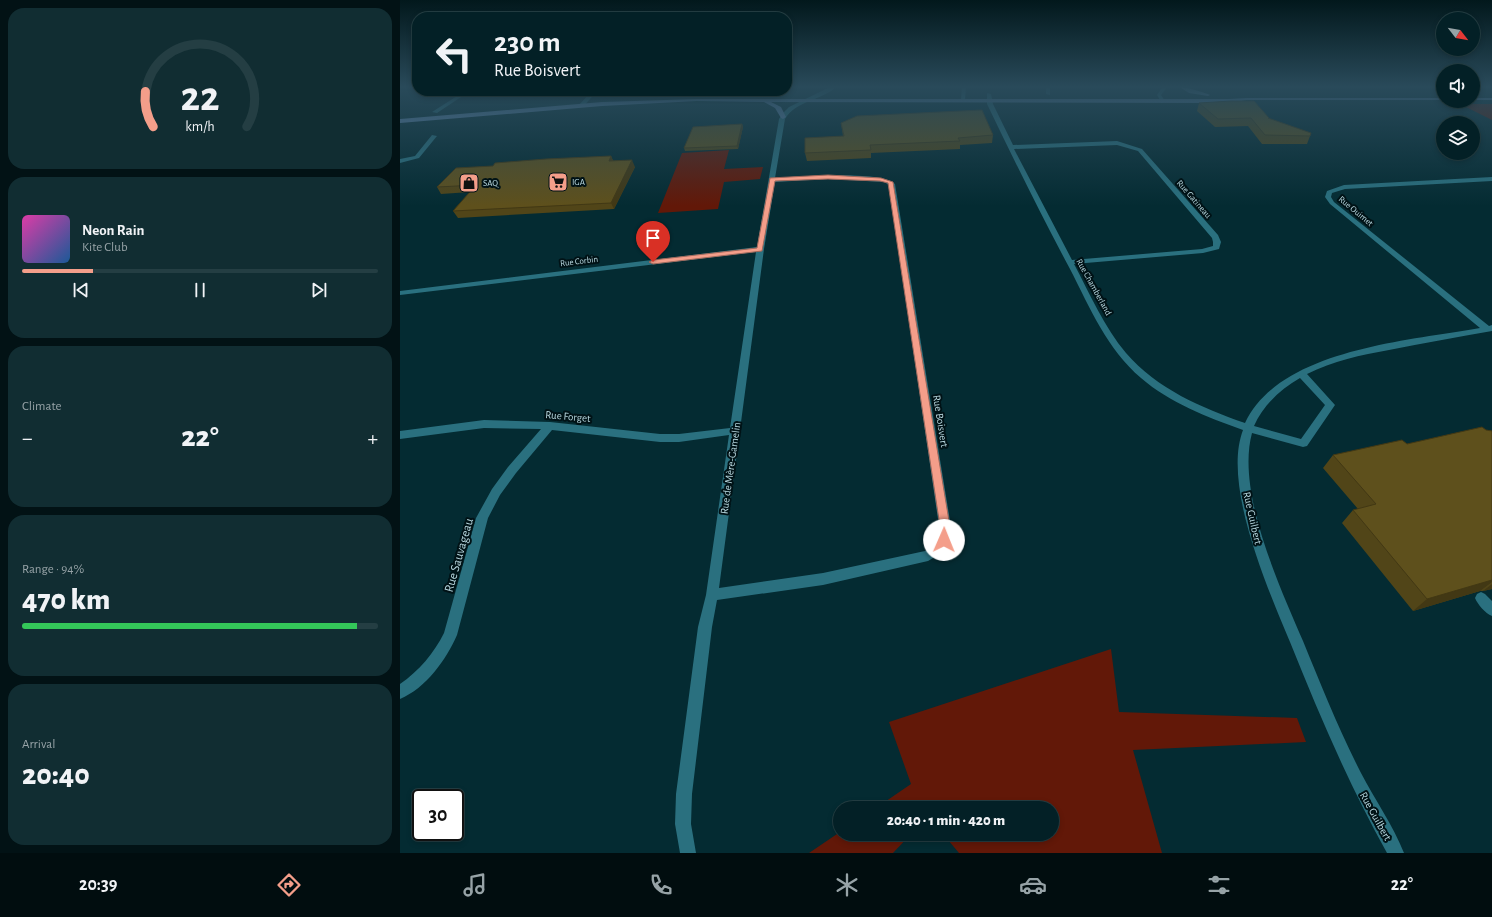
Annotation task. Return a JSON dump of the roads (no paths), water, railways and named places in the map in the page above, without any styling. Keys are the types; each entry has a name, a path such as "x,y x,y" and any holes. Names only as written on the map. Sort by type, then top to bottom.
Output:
{"street":[{"name":"Rue de Mère-Gamelin","path":"688,853 683,824 684,794 705,627 712,595 760,249 781,126"},
{"name":"Rue Chamberland","path":"1001,126 1037,201 1111,340 1123,356 1141,374 1170,396 1216,418 1248,429 1303,443 1330,405 1301,373"},
{"path":"400,161 418,157 434,136"},
{"name":"Rue Gatineau","path":"1011,146 1117,143 1136,148 1140,150 1215,237 1217,242 1216,247 1203,251 1069,262"},
{"name":"Rue Boisvert","path":"712,595 823,579 928,556 941,547 946,533 892,184 885,180 828,177 772,180"},
{"name":"Rue Ouimet","path":"1489,328 1332,203 1328,197 1329,192 1344,187 1492,179"},
{"name":"Rue Corbin","path":"400,293 760,249"},
{"name":"Rue Guilbert","path":"1396,853 1356,779 1334,733 1266,568 1252,518 1242,453 1248,429 1259,408 1286,383 1301,373 1318,365 1346,356 1489,328"},
{"name":"Rue Forget","path":"400,435 484,424 550,426 660,438 679,438 734,431"},
{"name":"Rue Sauvageau","path":"400,692 428,670 444,648 450,635 482,518 496,492 512,470 550,426"},
{"path":"1481,598 1492,610"}],"place":[{"name":"IGA","path":"558,182"},
{"name":"SAQ","path":"469,183"}]}
